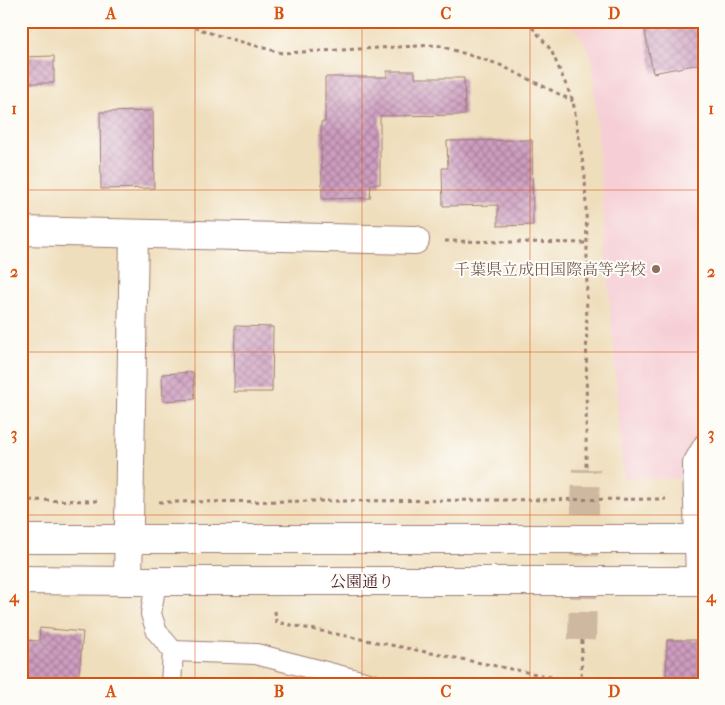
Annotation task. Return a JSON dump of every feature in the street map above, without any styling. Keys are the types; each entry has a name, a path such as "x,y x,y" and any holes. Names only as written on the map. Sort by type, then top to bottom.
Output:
{"street":[{"path":"21,231 415,240"},
{"path":"128,581 134,234"},
{"path":"21,539 699,539"},
{"name":"公園通り","path":"21,580 700,581"}],"lane":[{"path":"700,581 693,463 704,444"},
{"path":"156,581 151,614 157,632 173,651 170,684"},
{"path":"173,651 256,654 372,684"}],"path":[{"path":"179,21 212,34 282,54 437,45 498,64 573,101"},
{"path":"527,21 551,50 573,101 585,176 587,242 586,470"},
{"path":"415,240 587,242"},
{"path":"21,500 129,500 164,502 694,499"},
{"path":"275,607 276,622 581,683 582,640"}],"shaded area":[{"name":"千葉県立成田国際高等学校","path":"567,21 704,21 704,479 623,478 592,59 580,35"}],"building":[{"path":"643,21 704,21 704,63 653,73"},
{"path":"54,56 54,83 21,83 21,57"},
{"path":"387,71 415,71 415,78 464,78 465,115 380,116 380,184 371,184 370,198 322,199 321,122 325,122 325,77 387,77"},
{"path":"153,111 154,188 101,189 100,112"},
{"path":"532,140 533,225 498,226 498,205 443,206 442,168 448,168 447,141"},
{"path":"235,326 273,327 272,392 234,392"},
{"path":"193,372 195,399 163,401 162,374"},
{"path":"40,628 83,632 78,684 21,684 21,640 39,641"},
{"path":"667,640 704,640 704,684 666,684"}],"tunnel":[{"path":"582,640 586,469"}],"place":[{"name":"千葉県立成田国際高等学校","path":"656,269"}]}
